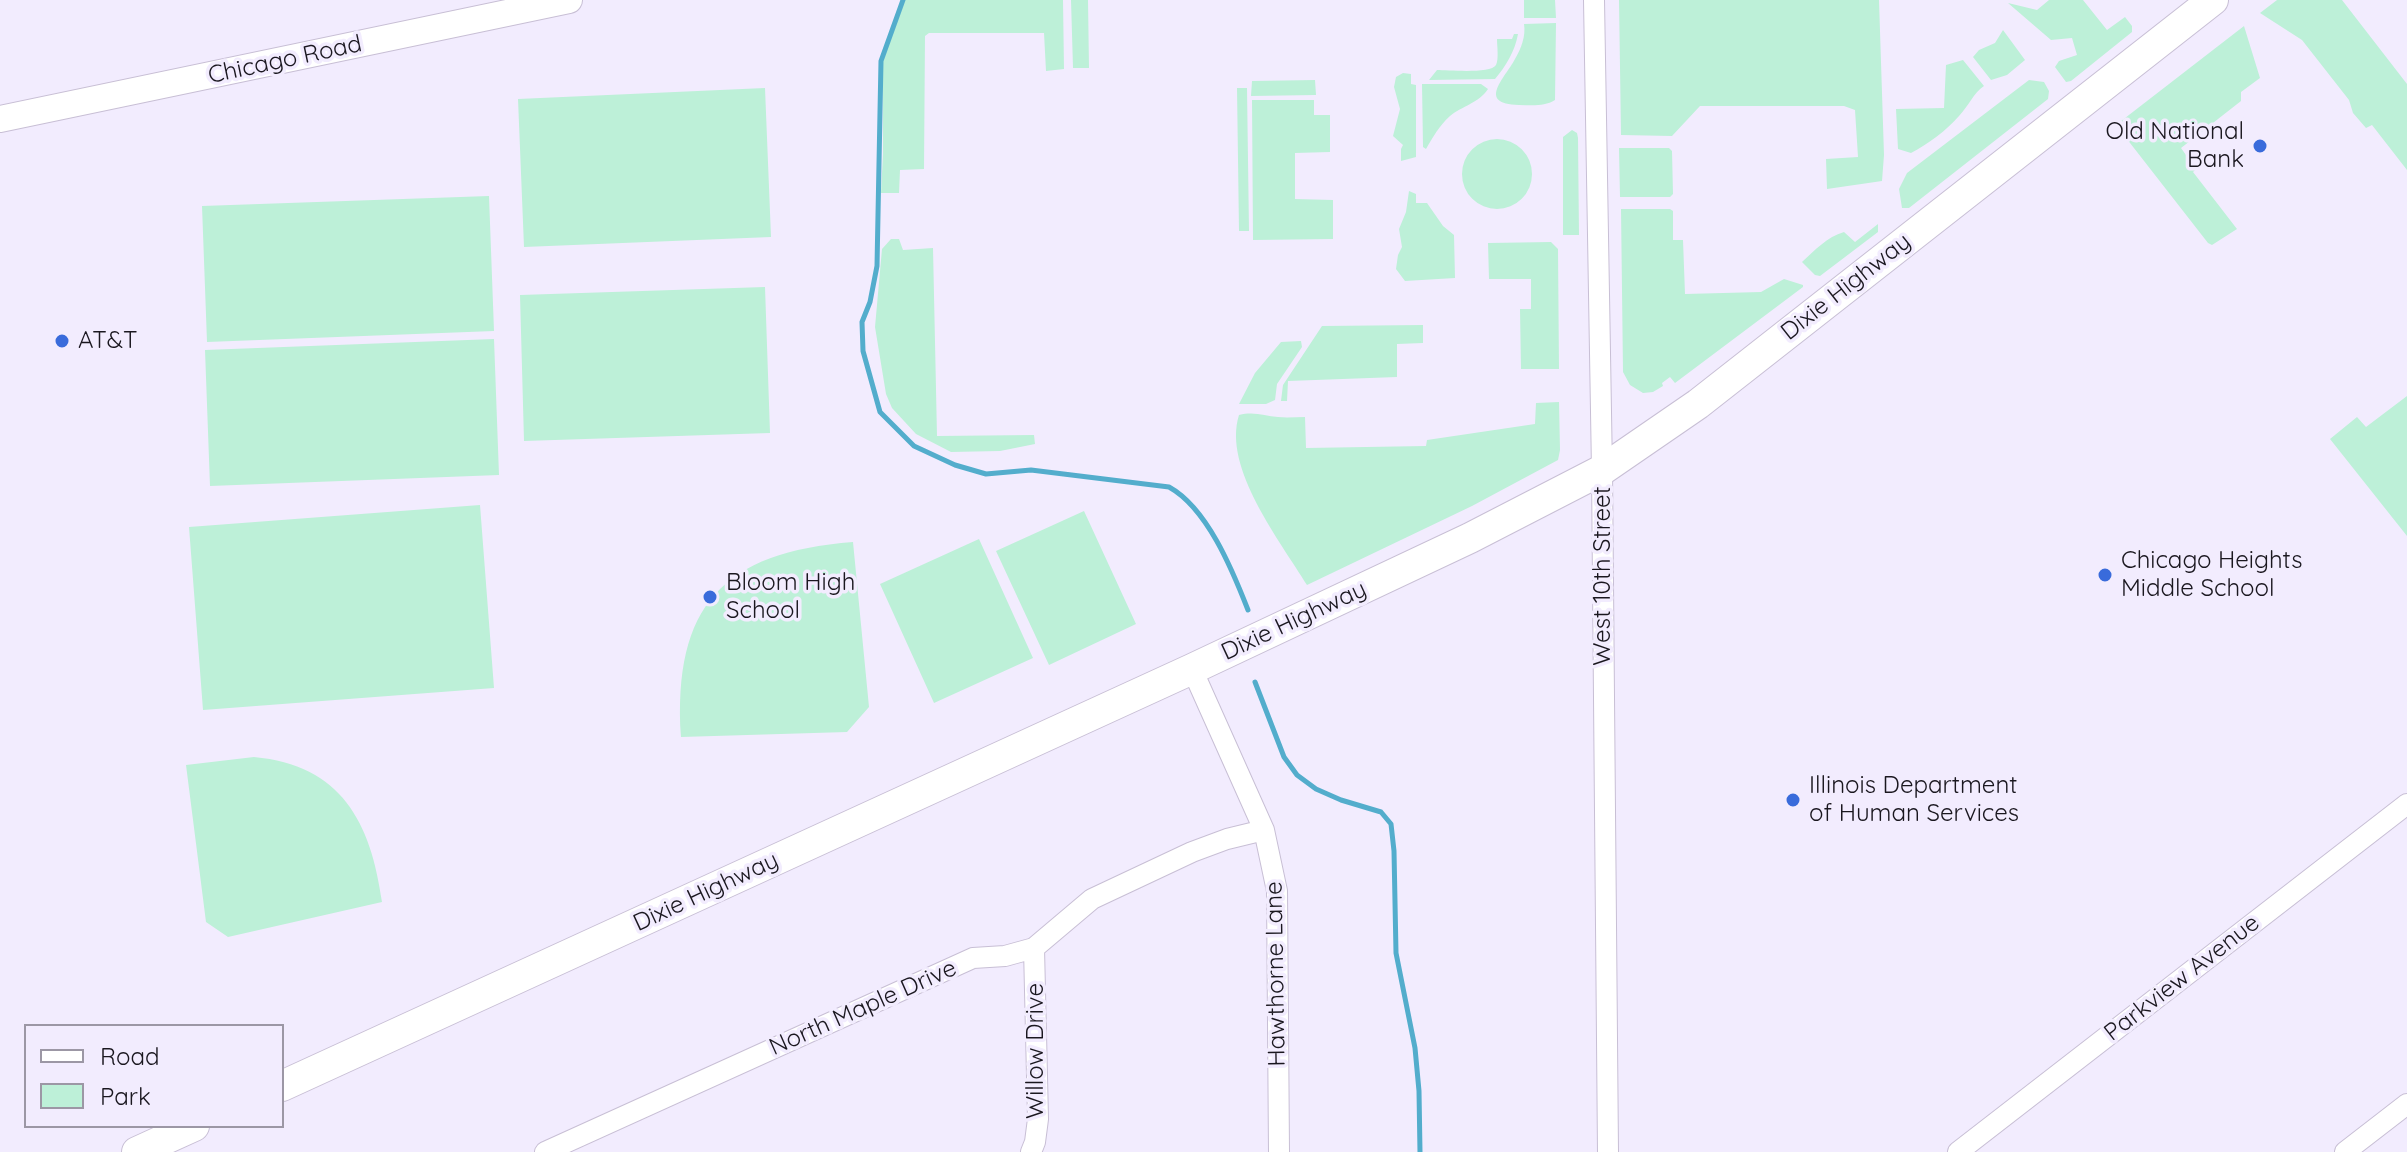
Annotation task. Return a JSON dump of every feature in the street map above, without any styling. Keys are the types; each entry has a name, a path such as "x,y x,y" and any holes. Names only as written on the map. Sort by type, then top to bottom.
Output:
{"main road":[{"name":"Dixie Highway","path":"284,1085 1192,669 1470,538 1602,470 1698,404 2213,0"},
{"path":"137,1152 190,1128"}],"street":[{"name":"Chicago Road","path":"0,119 569,0"},
{"name":"West 10th Street","path":"1594,0 1608,1152"},
{"name":"Hawthorne Lane","path":"1192,669 1264,830 1277,891 1279,1152"},
{"name":"Parkview Avenue","path":"1958,1152 2407,804"},
{"name":"North Maple Drive","path":"545,1152 973,958 1005,956 1034,948 1092,899 1192,852 1264,830"},
{"name":"Willow Drive","path":"1031,1152 1038,1119 1034,948"},
{"path":"2345,1152 2407,1104"}],"green space":[{"path":"905,0 1063,0 1064,69 1046,71 1044,33 929,33 925,36 924,169 900,170 899,193 881,193 883,61"},
{"path":"1071,0 1088,0 1089,68 1073,68"},
{"path":"1524,0 1555,0 1556,18 1524,18"},
{"path":"1619,0 1879,0 1884,155 1882,181 1827,189 1826,159 1858,157 1855,110 1844,106 1700,106 1672,136 1621,135"},
{"path":"2049,0 2083,0 2107,30 2125,17 2132,26 2132,32 2066,82 2055,67 2059,61 2077,55 2072,38 2051,40 2008,3 2037,10"},
{"path":"2277,0 2342,0 2407,84 2407,170 2372,125 2366,128 2353,113 2349,100 2302,40 2260,13"},
{"path":"1556,23 1555,100 1546,104 1519,105 1499,100 1497,89 1521,47 1524,24"},
{"path":"2244,26 2260,78 2241,92 2241,101 2181,148 2196,169 2193,172 2237,229 2212,245 2116,125"},
{"path":"2003,30 2025,60 2007,75 1991,80 1973,57 1979,50 1995,43"},
{"path":"1514,34 1518,34 1512,52 1495,79 1429,80 1437,70 1478,71 1492,68 1496,65 1497,39 1512,39"},
{"path":"1963,60 1984,86 1954,122 1924,146 1911,153 1898,149 1896,109 1944,108 1946,65"},
{"path":"1403,73 1411,74 1411,84 1416,85 1416,157 1401,161 1403,145 1393,136 1400,109 1394,87 1396,77"},
{"path":"1315,80 1316,95 1251,96 1252,81"},
{"path":"2029,80 2044,82 2049,91 2048,99 1909,208 1902,208 1899,189 1907,173"},
{"path":"1422,84 1481,84 1488,89 1480,98 1450,116 1426,149 1423,147"},
{"path":"765,88 771,237 524,247 518,99"},
{"path":"1237,88 1247,88 1249,231 1239,231"},
{"path":"1252,100 1314,100 1314,115 1330,115 1330,152 1295,153 1295,199 1333,200 1333,239 1253,240"},
{"path":"1572,130 1578,138 1579,235 1563,235 1563,137"},
{"path":"1504,139 1526,154 1532,174 1530,188 1522,199 1511,207 1490,209 1472,199 1464,188 1462,167 1472,149 1483,141"},
{"path":"1619,148 1669,148 1672,151 1673,194 1670,197 1620,197"},
{"path":"1409,191 1416,194 1416,203 1427,203 1443,226 1454,235 1455,278 1405,281 1396,269 1402,247 1399,229 1406,212"},
{"path":"489,196 494,331 207,342 202,206"},
{"path":"1621,209 1673,211 1673,240 1683,240 1685,294 1761,292 1784,279 1803,287 1675,383 1670,377 1653,392 1643,393 1630,385 1623,372"},
{"path":"1878,224 1878,232 1820,276 1802,262 1838,234 1844,232 1855,242"},
{"path":"891,239 899,239 903,250 933,248 937,436 1034,435 1035,444 1000,451 951,452 916,434 892,408 886,394 875,327 882,249"},
{"path":"1551,242 1558,249 1559,369 1521,369 1520,309 1531,309 1531,279 1489,279 1488,243"},
{"path":"765,287 770,433 524,441 520,295"},
{"path":"1423,325 1423,343 1397,344 1397,377 1288,381 1287,401 1281,401 1283,385 1322,326"},
{"path":"494,339 499,475 210,486 205,350"},
{"path":"1301,341 1302,347 1277,384 1275,400 1266,404 1239,404 1255,373 1281,342"},
{"path":"2407,396 2407,536 2330,439 2357,417 2366,427"},
{"path":"1559,402 1558,460 1472,506 1307,585 1257,504 1239,458 1236,436 1239,415 1244,414 1305,417 1306,448 1426,446 1427,440 1535,424 1536,403"},
{"path":"480,505 494,688 203,710 189,527"},
{"path":"1084,511 1136,624 1049,665 996,551"},
{"path":"979,539 1033,658 934,703 880,584"},
{"path":"853,542 869,707 847,732 681,737 681,691 686,653 698,620 715,594 739,574 770,558 808,548"},
{"path":"254,757 284,762 309,772 330,785 346,802 360,823 370,847 382,902 228,937 206,922 186,765"}],"waterway":[{"path":"903,0 881,61 877,266 870,302 862,322 863,351 880,412 914,446 955,465 986,474 1031,470 1169,487 1195,509 1217,541 1248,610"},
{"path":"1255,682 1284,757 1297,775 1316,789 1381,812 1391,824 1396,953 1415,1048 1420,1152"}],"place":[{"name":"Old National Bank","path":"2260,146"},
{"name":"AT&T","path":"62,341"},
{"name":"Chicago Heights Middle School","path":"2105,575"},
{"name":"Bloom High School","path":"710,597"},
{"name":"Illinois Department of Human Services","path":"1793,800"}]}
